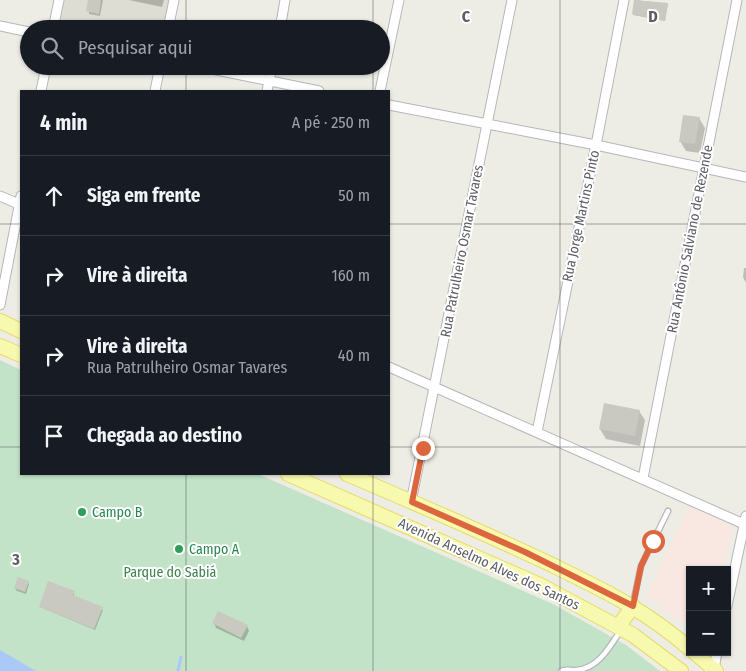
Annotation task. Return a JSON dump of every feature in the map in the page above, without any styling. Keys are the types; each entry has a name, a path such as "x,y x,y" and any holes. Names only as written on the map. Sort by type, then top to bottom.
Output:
{"main road":[{"path":"0,321 20,331"},
{"path":"0,346 20,355"},
{"name":"Avenida Anselmo Alves dos Santos","path":"290,475 542,586 620,628 681,671"},
{"name":"Avenida Anselmo Alves dos Santos","path":"349,475 525,552 633,606 686,646"},
{"path":"620,628 633,606"},
{"path":"699,656 715,670"}],"street":[{"path":"55,20 59,0"},
{"path":"170,20 174,0"},
{"path":"282,20 286,0"},
{"path":"390,43 399,0"},
{"name":"Rua Patrulheiro Osmar Tavares","path":"412,502 512,0"},
{"name":"Rua Jorge Martins Pinto","path":"537,432 624,0"},
{"name":"Rua Antônio Salviano de Rezende","path":"643,478 737,0"},
{"path":"0,26 20,30"},
{"path":"41,90 44,75"},
{"path":"156,90 159,75"},
{"path":"240,75 314,90"},
{"path":"267,90 270,75"},
{"path":"380,90 383,75"},
{"path":"390,105 596,145 746,177"},
{"path":"0,196 20,202"},
{"path":"0,305 20,207"},
{"path":"390,367 745,522 731,587"},
{"path":"715,670 717,656"}],"lane":[{"path":"633,606 641,566 668,511"},
{"path":"562,671 578,670 593,665 602,657 620,628"}],"shaded area":[{"path":"61,0 173,0 169,20 57,20"},
{"path":"689,506 733,526 724,566 686,566 686,624 646,597"}],"green space":[{"name":"Parque do Sabiá","path":"0,360 20,370 20,475 260,475 553,604 626,645 660,671 0,671"}],"water":[{"path":"0,650 36,671 0,671"}],"building":[{"path":"88,0 101,0 99,14 86,11"},
{"path":"634,0 668,3 665,21 632,14"},
{"path":"683,115 700,117 695,144 679,142"},
{"path":"604,403 640,410 635,436 599,429"},
{"path":"18,577 29,581 25,592 14,588"},
{"path":"48,581 75,591 73,595 103,607 94,629 39,607"},
{"path":"218,611 248,625 241,638 212,623"}],"waterway":[{"path":"178,671 181,657"}],"place":[{"name":"Campo B","path":"82,512"},
{"name":"Campo A","path":"179,549"}],"route":[{"path":"423,448 412,502 525,552 633,606 640,580 641,566 653,541"}]}
